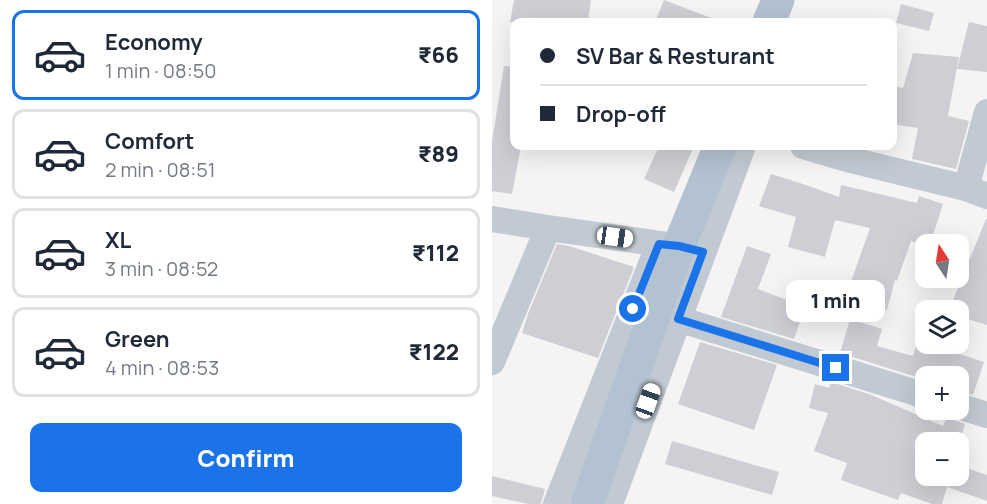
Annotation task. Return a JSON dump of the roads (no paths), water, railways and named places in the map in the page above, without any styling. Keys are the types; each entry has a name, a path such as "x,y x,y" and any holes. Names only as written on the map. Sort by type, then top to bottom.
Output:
{"main road":[{"path":"771,18 778,0"},
{"path":"587,504 680,247 718,150"}],"street":[{"path":"817,150 976,192 987,112"},
{"path":"556,504 680,247 741,150"},
{"path":"492,219 680,247"},
{"path":"492,362 548,228"},
{"path":"610,504 678,319 680,247"},
{"path":"678,319 915,393"},
{"path":"969,409 987,415"}]}
